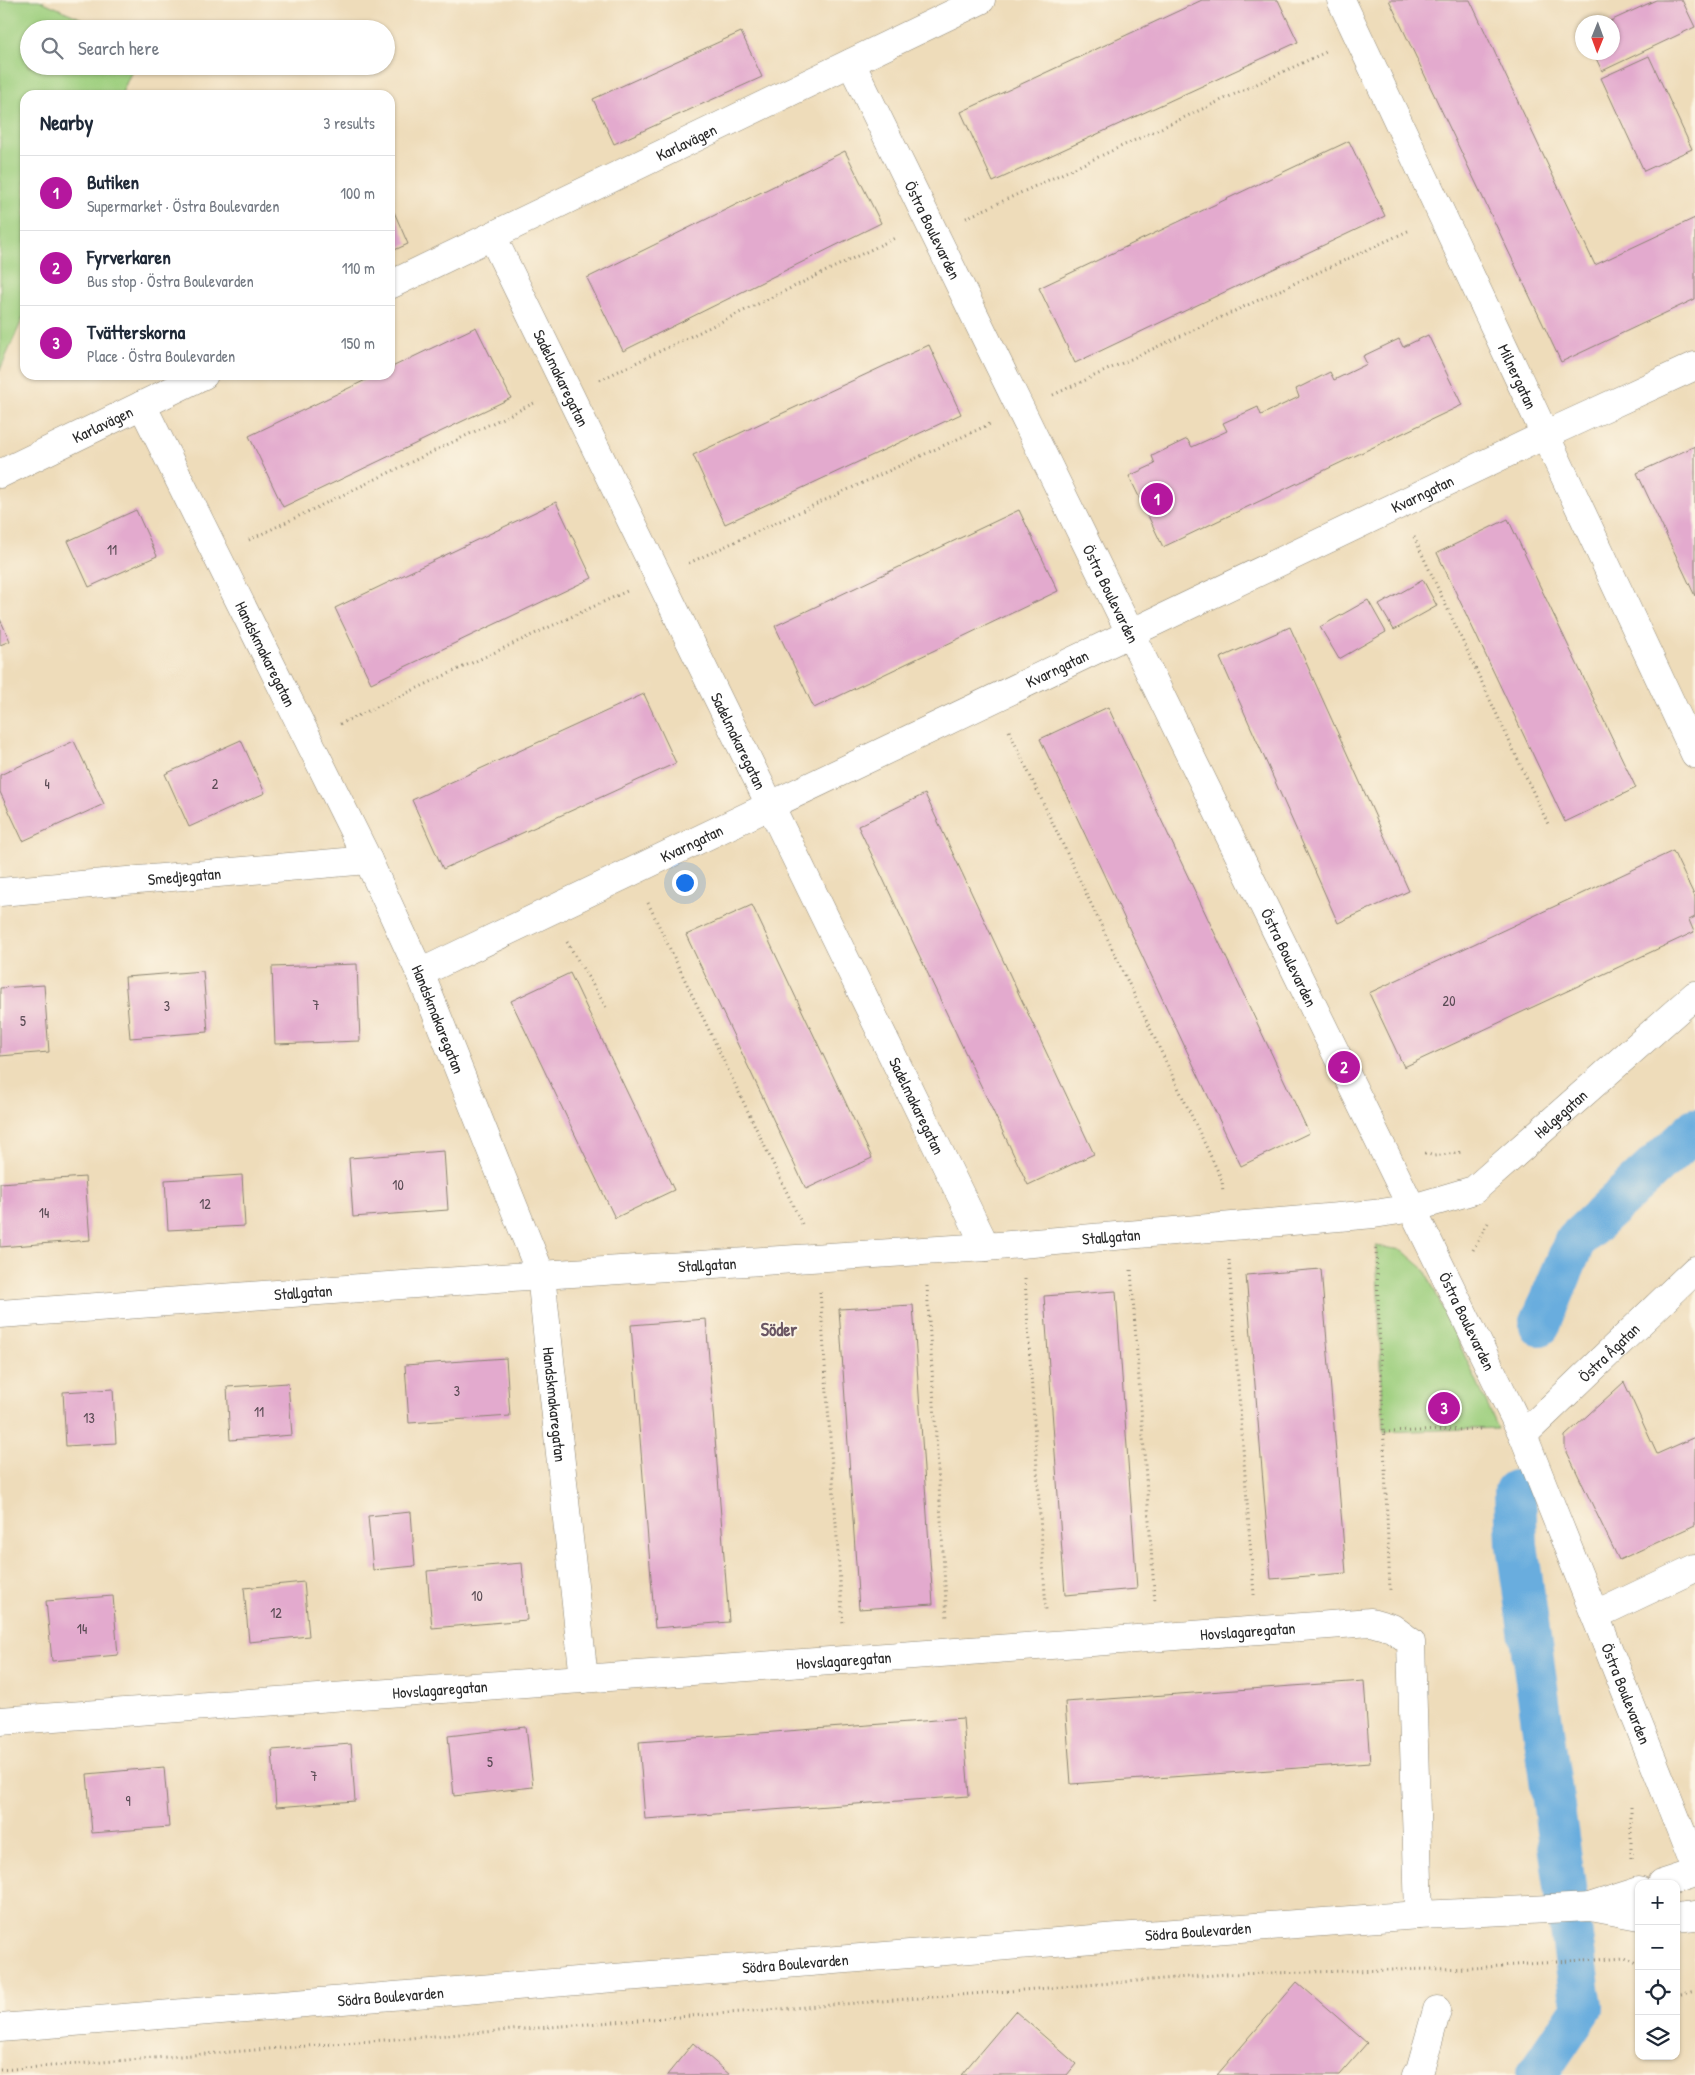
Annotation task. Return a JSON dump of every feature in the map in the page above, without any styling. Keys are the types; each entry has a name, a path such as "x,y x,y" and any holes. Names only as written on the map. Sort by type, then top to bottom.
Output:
{"street":[{"name":"Karlavägen","path":"395,284 981,0"},
{"name":"Milnergatan","path":"1341,0 1695,754"},
{"name":"Östra Boulevarden","path":"851,63 1523,1435 1695,1866"},
{"name":"Sadelmakaregatan","path":"492,236 986,1246"},
{"name":"Kvarngatan","path":"420,973 1545,435 1695,366"},
{"name":"Karlavägen","path":"0,474 194,380"},
{"name":"Handskmakaregatan","path":"142,405 368,860 420,973 541,1274 584,1679"},
{"name":"Smedjegatan","path":"0,892 368,860"},
{"name":"Helgegatan","path":"1413,1208 1474,1190 1695,995"},
{"name":"Stallgatan","path":"0,1314 541,1274 1022,1244 1374,1214 1413,1208"},
{"name":"Östra Ågatan","path":"1523,1435 1695,1270"},
{"path":"1596,1615 1695,1568"},
{"name":"Hovslagaregatan","path":"0,1721 1371,1622 1392,1628 1410,1642 1419,1915"},
{"path":"1673,1880 1695,1873"},
{"name":"Södra Boulevarden","path":"1591,1907 1635,1892"},
{"name":"Södra Boulevarden","path":"0,2028 1096,1939 1419,1915 1591,1907 1635,1915"},
{"path":"1680,1918 1695,1916"},
{"path":"1416,2075 1420,2070 1437,2010"}],"path":[{"path":"569,395 932,227 1358,37"},
{"path":"308,739 1442,215"},
{"path":"255,537 528,406"},
{"path":"1399,505 1548,824"},
{"path":"993,699 1222,1180 1257,1630"},
{"path":"632,871 818,1257 846,1660"},
{"path":"549,911 606,1007"},
{"path":"1374,1214 1392,1628"},
{"path":"1128,1235 1158,1638"},
{"path":"1022,1244 1048,1646"},
{"path":"925,1250 949,1653"},
{"path":"0,2070 1227,1974 1502,1966 1625,1957 1635,1962"},
{"path":"1680,1994 1695,1991"}],"green space":[{"path":"0,0 39,0 85,20 20,20 20,75 130,75 123,90 20,90 20,324 0,370"},
{"path":"1376,1246 1402,1250 1425,1270 1498,1428 1384,1432"}],"building":[{"path":"1202,0 1278,0 1298,42 993,182 961,112"},
{"path":"1389,0 1470,0 1595,265 1695,218 1695,299 1561,362"},
{"path":"1656,0 1682,0 1695,27 1602,71 1597,60 1620,60 1620,16"},
{"path":"741,32 762,77 614,144 593,99"},
{"path":"1649,56 1692,149 1644,171 1601,78"},
{"path":"1349,141 1385,216 1075,363 1039,288"},
{"path":"845,151 881,223 623,351 587,278"},
{"path":"395,214 408,244 395,250"},
{"path":"476,327 511,398 283,507 249,436 366,380 395,380 395,366"},
{"path":"1428,335 1462,405 1163,547 1129,476 1155,464 1152,456 1187,439 1192,447 1227,431 1223,423 1258,407 1261,415 1299,397 1296,389 1330,372 1334,380 1367,364 1363,356 1399,339 1403,347"},
{"path":"929,345 961,414 725,524 693,455"},
{"path":"1695,446 1695,596 1637,473"},
{"path":"556,502 592,578 371,683 335,608"},
{"path":"136,510 157,556 89,587 68,541"},
{"path":"1019,510 1058,591 814,708 775,626"},
{"path":"1508,519 1636,788 1565,822 1437,553"},
{"path":"1423,580 1437,606 1394,630 1379,605"},
{"path":"1368,600 1386,632 1339,659 1320,627"},
{"path":"0,619 10,641 0,645"},
{"path":"1290,627 1409,891 1338,923 1220,658"},
{"path":"644,694 676,763 443,869 412,800"},
{"path":"1108,707 1309,1133 1241,1166 1040,739"},
{"path":"241,740 265,793 189,827 165,774"},
{"path":"74,741 104,804 23,841 0,792 0,775"},
{"path":"925,794 1094,1154 1028,1185 858,826"},
{"path":"1673,851 1695,897 1695,917 1689,920 1694,932 1404,1067 1369,993"},
{"path":"752,905 872,1158 806,1189 686,935"},
{"path":"357,964 360,1041 275,1044 272,967"},
{"path":"203,971 208,1032 130,1038 125,977"},
{"path":"570,973 674,1190 615,1218 511,1001"},
{"path":"44,985 49,1052 0,1056 0,988"},
{"path":"444,1151 448,1210 353,1217 349,1158"},
{"path":"242,1175 245,1226 168,1230 165,1180"},
{"path":"85,1177 90,1240 0,1247 0,1183"},
{"path":"1321,1269 1346,1573 1271,1579 1246,1275"},
{"path":"1116,1291 1137,1589 1065,1595 1044,1296"},
{"path":"913,1305 933,1604 859,1609 839,1309"},
{"path":"706,1319 729,1622 655,1628 631,1325"},
{"path":"506,1358 510,1416 409,1423 405,1365"},
{"path":"1624,1382 1657,1454 1695,1437 1695,1525 1619,1560 1565,1448 1565,1436"},
{"path":"288,1383 292,1435 230,1440 227,1387"},
{"path":"113,1389 116,1443 66,1446 63,1392"},
{"path":"411,1512 415,1566 373,1570 368,1516"},
{"path":"522,1563 527,1620 432,1628 427,1571"},
{"path":"304,1582 309,1636 249,1642 244,1588"},
{"path":"113,1596 118,1655 52,1661 46,1601"},
{"path":"1364,1681 1370,1763 1071,1784 1065,1702"},
{"path":"963,1718 969,1796 645,1819 639,1742"},
{"path":"526,1727 533,1787 454,1796 448,1736"},
{"path":"351,1744 355,1801 276,1807 272,1750"},
{"path":"164,1767 169,1827 92,1833 87,1774"},
{"path":"1297,1982 1367,2043 1339,2075 1217,2075"},
{"path":"1015,2011 1076,2064 1067,2075 961,2075"},
{"path":"693,2043 730,2075 667,2075"}],"waterway":[{"path":"1540,1325 1575,1241 1695,1129"},
{"path":"1515,1491 1517,1545 1582,2008 1537,2075"}],"place":[{"name":"Butiken","path":"1157,499"},
{"name":"Fyrverkaren","path":"1344,1067"},
{"name":"Tvätterskorna","path":"1444,1408"}],"district":[{"name":"Söder","path":"779,1329"}]}
